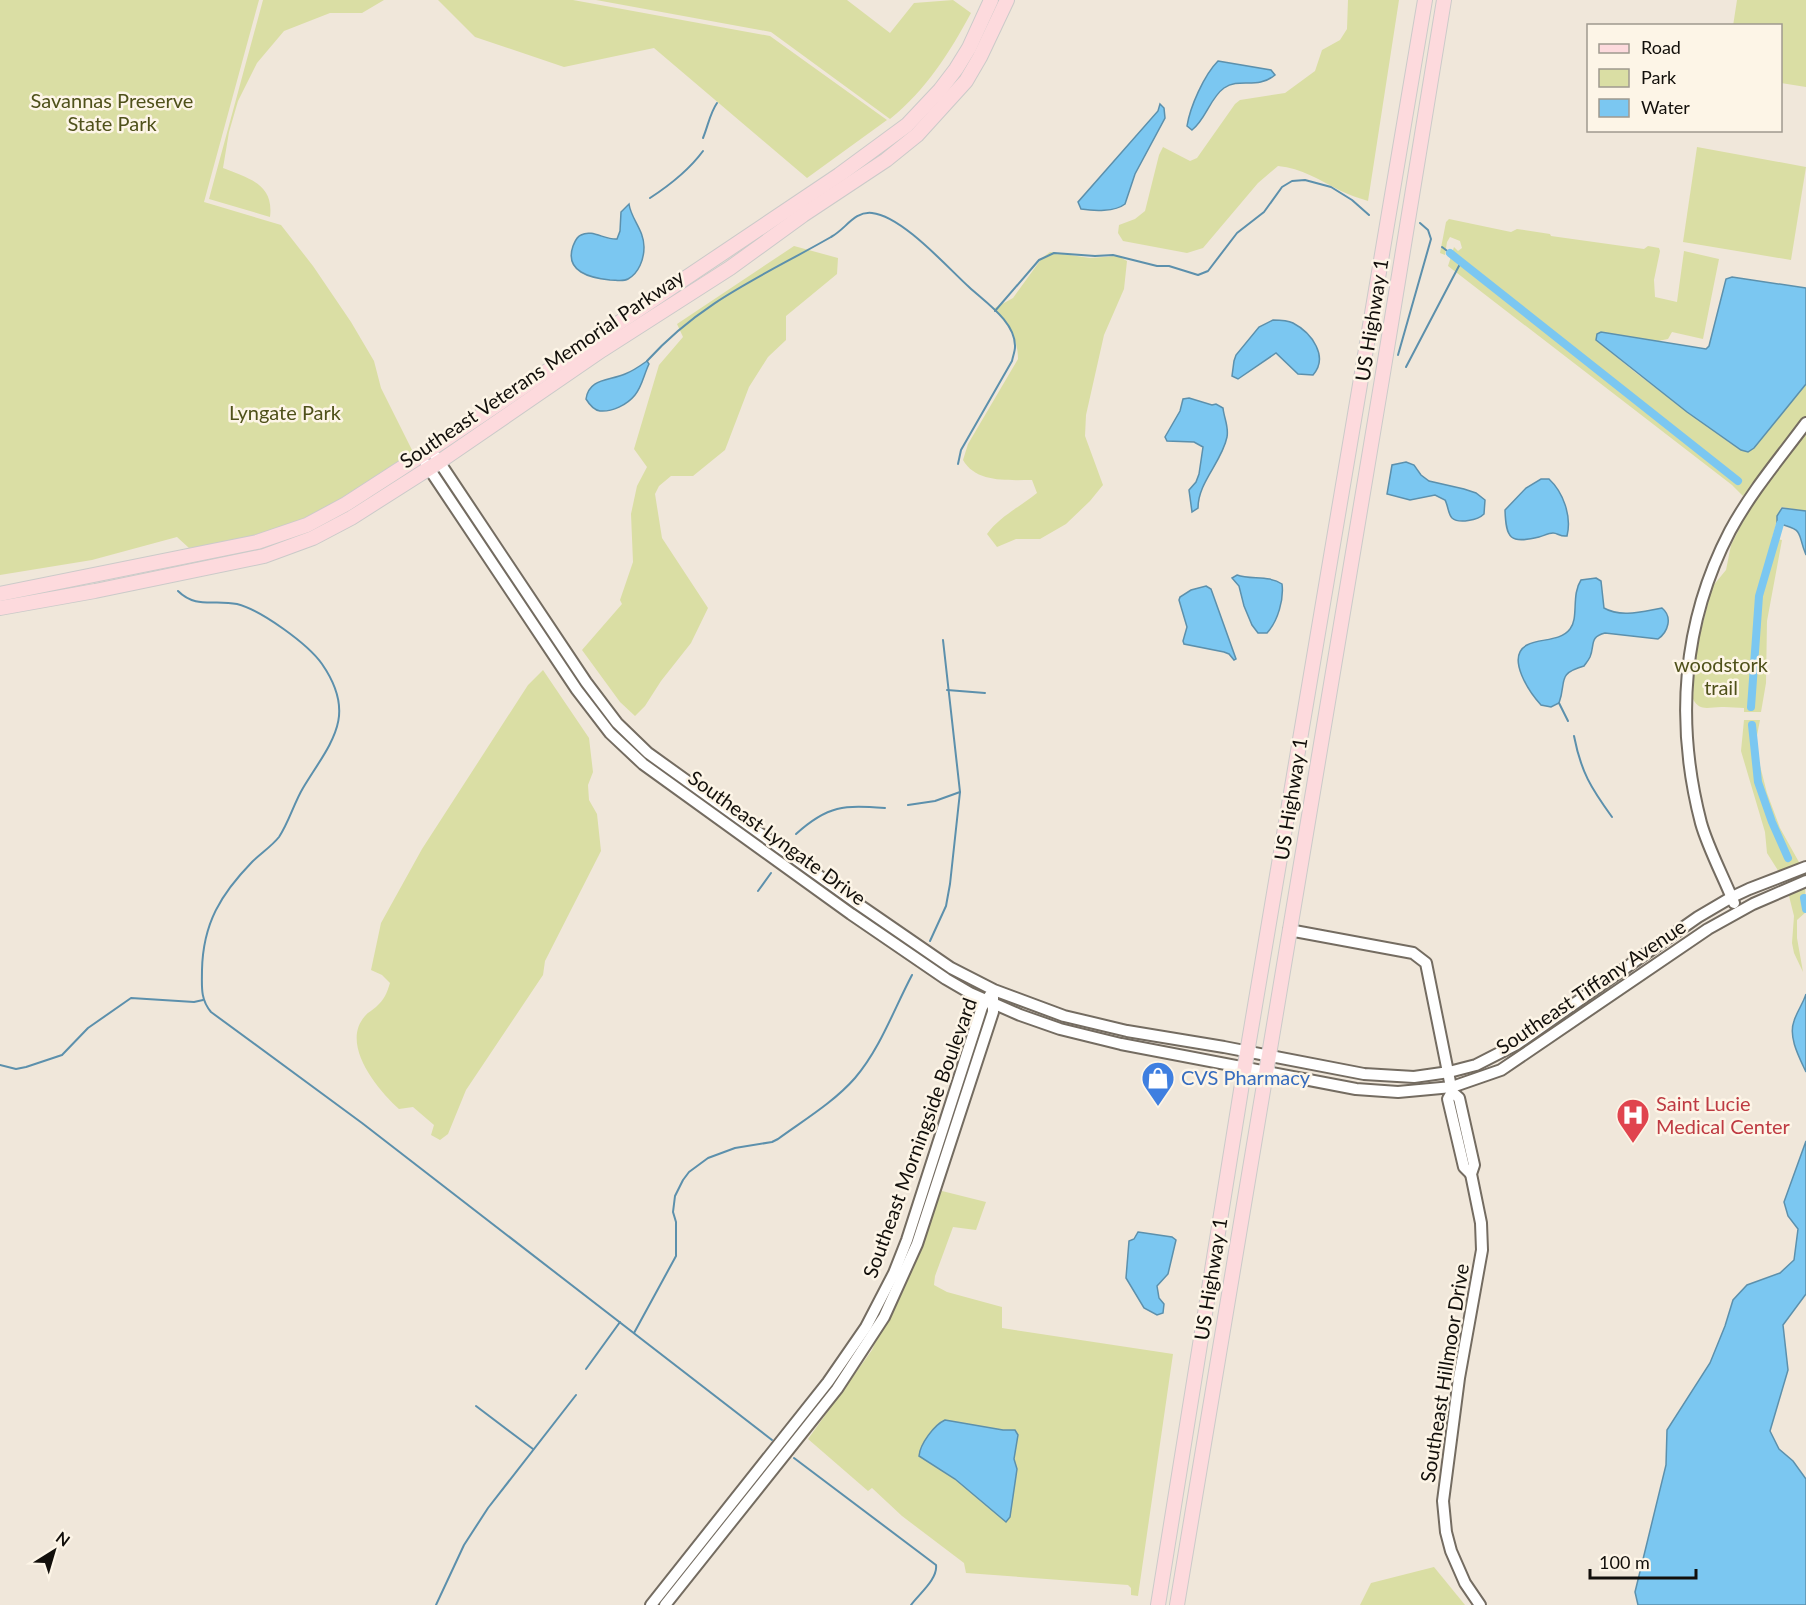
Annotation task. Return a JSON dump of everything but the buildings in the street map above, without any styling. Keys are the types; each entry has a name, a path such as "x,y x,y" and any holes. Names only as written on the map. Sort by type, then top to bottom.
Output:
{"main road":[{"name":"Southeast Veterans Memorial Parkway","path":"0,594 257,542 317,519 346,504 839,175 907,125 956,69 969,48 992,0"},
{"name":"Southeast Veterans Memorial Parkway","path":"0,608 128,585 264,556 313,538 351,518 434,465 602,350 730,268 886,160 917,135 966,81 985,49 1007,0"},
{"name":"US Highway 1","path":"1158,1605 1247,1053 1425,0"},
{"name":"US Highway 1","path":"1177,1605 1444,0"},
{"path":"1315,657 1324,668 1330,687"},
{"path":"1184,1445 1190,1466 1198,1474"},
{"path":"1180,1474 1188,1479 1195,1495"}],"street":[{"path":"1738,911 1702,824 1691,770 1686,715 1689,655 1694,624 1716,561 1731,530 1755,490 1806,423"},
{"name":"Southeast Lyngate Drive","path":"426,452 577,690 618,741 643,764 891,942 946,979 989,1001 1060,1029 1121,1044 1245,1068"},
{"name":"Southeast Lyngate Drive","path":"434,465 586,682 617,723 648,753 951,968 994,990 1064,1016 1127,1031 1247,1053"},
{"name":"Southeast Tiffany Avenue","path":"1247,1053 1364,1074 1414,1077 1476,1065 1517,1044 1698,917 1749,889 1806,867"},
{"name":"Southeast Tiffany Avenue","path":"1245,1068 1376,1091 1452,1090 1501,1070 1738,911 1806,881"},
{"name":"Southeast Hillmoor Drive","path":"1289,930 1413,953 1425,963 1449,1072 1452,1090 1448,1099 1464,1167 1471,1174 1481,1223 1482,1250 1459,1378 1443,1500 1446,1532 1451,1551 1465,1583 1480,1605"},
{"name":"Southeast Morningside Boulevard","path":"651,1605 828,1382 870,1320 894,1272 982,1007 989,1001 994,990"},
{"name":"Southeast Morningside Boulevard","path":"665,1605 837,1389 884,1317 917,1244 993,1012 989,1001"}],"green space":[{"name":"Savannas Preserve State Park","path":"0,0 259,0 204,202 281,225 313,266 374,361 381,388 414,454 331,505 297,521 262,533 189,548 177,537 92,560 0,575"},
{"path":"263,0 384,0 362,13 330,13 284,31 257,63 238,101 229,132 223,168 251,180 264,190 270,206 270,217 209,199"},
{"path":"438,0 573,0 770,36 887,120 807,178 654,48 564,67 475,37"},
{"path":"596,0 847,0 890,33 914,3 953,0 971,13 936,70 915,96 890,119 771,32"},
{"path":"1348,0 1399,0 1368,201 1303,172 1278,166 1258,183 1203,248 1187,253 1123,241 1118,233 1119,225 1135,219 1145,211 1163,147 1190,161 1197,158 1240,100 1285,93 1315,71 1322,50 1340,40 1347,29"},
{"path":"1737,0 1806,0 1806,87 1782,83 1782,24 1733,24"},
{"path":"1697,147 1806,167 1791,260 1683,242"},
{"path":"1449,219 1511,232 1517,229 1644,249 1648,246 1659,248 1654,280 1655,297 1677,302 1684,251 1719,259 1703,339 1672,332 1668,339 1658,341 1601,332 1596,340 1730,443 1752,449 1806,384 1806,416 1743,496 1732,485 1448,266 1454,247 1458,251 1462,248 1460,241 1450,237 1445,255 1440,253 1446,222"},
{"path":"794,246 838,258 837,274 786,316 786,340 768,357 749,387 725,450 693,476 671,476 659,486 655,494 662,538 708,608 691,643 661,681 645,706 635,716 620,702 582,650 622,604 620,600 633,562 631,514 637,486 647,467 634,449 659,365 683,337 677,324"},
{"path":"1050,252 1090,258 1118,256 1127,261 1124,289 1104,335 1086,415 1085,436 1103,485 1066,524 1040,539 1016,539 997,547 987,534 1004,517 1037,493 1032,480 993,479 976,473 963,460 968,444 1018,359 1011,332 993,309 1013,298 1042,258"},
{"name":"woodstork trail","path":"1806,430 1806,511 1781,507 1772,538 1782,540 1767,621 1766,683 1761,712 1744,712 1744,708 1699,706 1693,699 1694,672 1699,639 1712,587 1726,570 1731,545 1753,502"},
{"path":"543,670 589,738 593,772 588,785 589,800 597,814 601,851 545,961 543,975 466,1090 448,1134 440,1140 431,1135 434,1125 413,1107 399,1109 372,1078 359,1052 358,1027 366,1015 383,999 390,983 382,975 371,970 381,923 422,849 528,685"},
{"path":"1744,720 1760,720 1755,746 1767,793 1780,828 1800,864 1779,872 1767,853 1765,832 1741,751"},
{"path":"1805,885 1806,912 1797,920 1797,938 1803,972 1792,943 1794,916 1788,892"},
{"path":"938,1190 986,1202 976,1230 953,1227 935,1276 934,1285 947,1292 1002,1307 1002,1328 1173,1354 1138,1596 1131,1595 1131,1588 1128,1585 966,1573 964,1563 902,1516 872,1488 868,1491 808,1439 872,1350"},
{"path":"1434,1567 1465,1605 1360,1605 1371,1583"}],"water":[{"path":"1218,61 1271,70 1275,75 1262,82 1236,83 1224,88 1192,130 1187,126 1194,101 1208,74"},
{"path":"1160,104 1164,108 1165,118 1135,174 1125,204 1110,210 1081,209 1078,202 1158,111"},
{"path":"629,204 640,230 644,247 638,269 632,276 622,281 595,278 581,272 572,262 571,255 577,238 590,233 617,239 621,212"},
{"path":"1732,277 1806,288 1806,384 1754,448 1748,452 1741,450 1687,412 1596,340 1597,334 1601,332 1706,349 1709,346 1726,279"},
{"path":"1273,320 1293,323 1312,339 1319,353 1318,368 1313,375 1298,374 1276,353 1238,379 1232,376 1236,355 1259,327"},
{"path":"647,361 649,364 637,392 624,405 600,411 587,401 588,392 595,384 628,373"},
{"path":"1189,398 1212,405 1216,404 1223,408 1227,430 1224,446 1202,489 1198,508 1192,512 1189,490 1199,474 1203,447 1194,442 1167,441 1165,437 1180,411 1183,399"},
{"path":"1406,462 1414,465 1429,481 1476,493 1485,500 1484,514 1473,519 1459,521 1452,518 1445,500 1435,495 1410,500 1387,494 1392,465"},
{"path":"1541,479 1549,479 1562,497 1568,520 1567,536 1553,533 1529,539 1516,539 1509,533 1505,510 1526,488"},
{"path":"1782,508 1806,511 1806,555 1799,533 1777,523 1777,516"},
{"path":"1237,575 1277,581 1282,584 1279,610 1267,633 1258,633 1252,625 1239,586 1232,578"},
{"path":"1596,578 1601,581 1604,608 1625,613 1662,608 1668,620 1667,628 1658,639 1605,633 1600,635 1595,639 1590,657 1584,666 1566,675 1559,703 1551,707 1541,705 1522,675 1518,658 1521,651 1532,643 1566,633 1573,624 1576,592 1581,580"},
{"path":"1206,586 1211,589 1236,659 1234,660 1224,652 1184,644 1187,627 1180,597 1191,590"},
{"path":"1806,994 1806,1072 1792,1034 1794,1021"},
{"path":"1806,1141 1806,1294 1783,1325 1788,1370 1770,1431 1779,1449 1793,1461 1806,1479 1806,1605 1638,1605 1635,1592 1666,1465 1667,1430 1710,1363 1733,1300 1747,1285 1780,1273 1794,1260 1798,1229 1788,1216 1784,1202"},
{"path":"1138,1232 1172,1237 1176,1240 1168,1274 1157,1286 1159,1298 1164,1304 1163,1313 1157,1315 1144,1308 1126,1278 1129,1241 1134,1239"},
{"path":"945,1420 1015,1430 1018,1435 1014,1459 1017,1469 1010,1517 1006,1522 955,1479 919,1456 928,1435"}],"waterway":[{"path":"703,138 717,103"},
{"path":"650,198 679,177 703,151"},
{"path":"995,311 1039,260 1054,253 1113,255 1157,266 1169,266 1198,275 1208,271 1237,233 1264,212 1282,187 1292,181 1305,180 1331,187 1352,200 1369,215"},
{"path":"647,361 689,322 734,291 836,234 860,215 872,213 884,216 910,232 991,306 1005,321 1014,338 1015,349 1012,361 961,450 958,464"},
{"path":"1398,355 1431,239 1428,230 1420,223"},
{"path":"1442,247 1450,253"},
{"path":"1450,253 1738,481"},
{"path":"1406,367 1461,262"},
{"path":"1751,707 1759,596 1780,524"},
{"path":"178,591 185,597 199,602 229,603 247,607 283,629 306,647 322,664 333,682 338,699 339,714 331,742 300,794 283,831 231,886 210,924 203,953 202,970 202,992 207,1007 362,1123 772,1440"},
{"path":"930,941 946,906 960,792 943,640"},
{"path":"947,690 985,693"},
{"path":"1559,703 1568,721"},
{"path":"1752,725 1758,782 1788,858"},
{"path":"1574,736 1588,779 1612,817"},
{"path":"908,805 935,801 960,792"},
{"path":"796,834 818,817 837,809 885,808"},
{"path":"758,891 771,873"},
{"path":"1804,898 1806,909"},
{"path":"634,1333 676,1256 676,1222 673,1212 675,1196 689,1172 708,1158 735,1148 778,1139 838,1095 864,1067 912,975"},
{"path":"0,1065 16,1069 62,1055 88,1028 131,998 194,1002 203,1000"},
{"path":"586,1369 620,1322"},
{"path":"436,1605 464,1545 488,1508 576,1395"},
{"path":"476,1406 533,1449"},
{"path":"794,1458 936,1565 931,1581 911,1605"}],"place":[{"name":"CVS Pharmacy","path":"1158,1107"},
{"name":"Saint Lucie Medical Center","path":"1633,1144"}],"park label":[{"name":"Lyngate Park","path":"285,413"}]}
